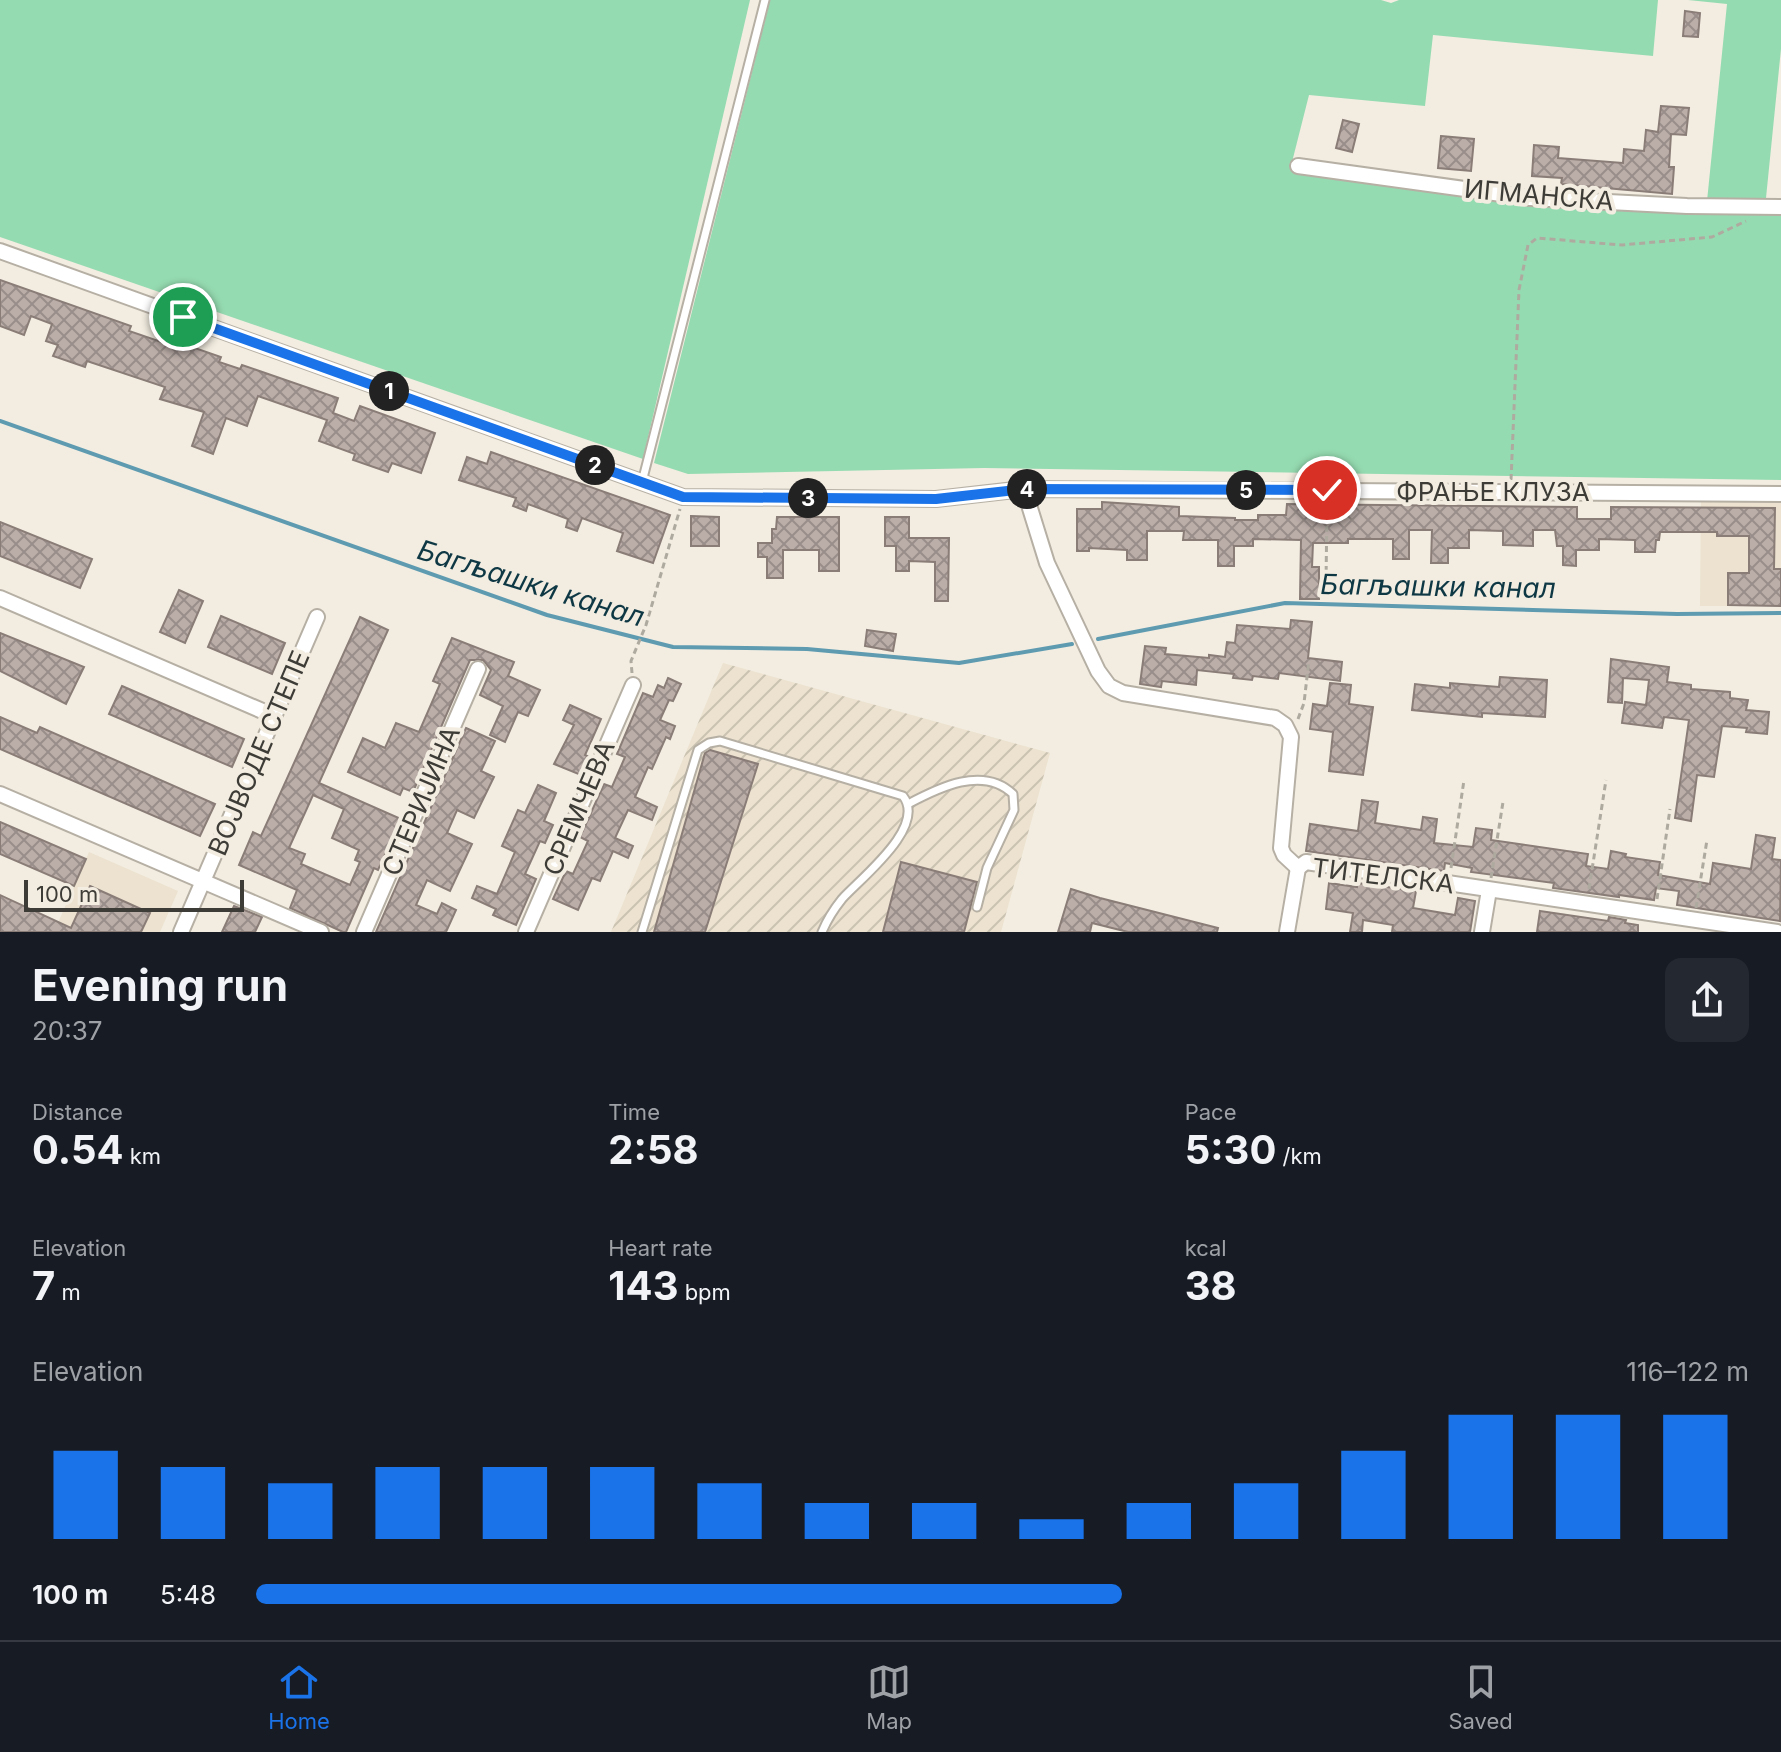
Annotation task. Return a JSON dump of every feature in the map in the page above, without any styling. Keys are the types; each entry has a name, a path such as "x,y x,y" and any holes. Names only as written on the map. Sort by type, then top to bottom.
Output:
{"street":[{"name":"ИГМАНСКА","path":"1298,166 1530,198 1781,207"},
{"name":"ФРАЊЕ КЛУЗА","path":"0,251 683,497 936,499 1024,489 1781,494"},
{"path":"1024,489 1047,563 1098,671 1109,686 1123,693 1275,718 1285,725 1291,737"},
{"path":"0,598 274,716"},
{"name":"ВОЈВОДЕ СТЕПЕ","path":"181,932 317,617"},
{"name":"СТЕРИЈИНА","path":"364,932 478,669"},
{"name":"СРЕМЧЕВА","path":"526,932 633,685"},
{"name":"ТИТЕЛСКА","path":"1291,737 1281,848 1298,868 1306,862 1777,932"},
{"path":"0,794 321,932"},
{"path":"1287,932 1298,868"},
{"path":"1482,932 1489,890"}],"lane":[{"path":"642,482 765,0"},
{"path":"642,932 698,750 720,741 903,796 908,804 909,814 899,837 842,900 822,932"},
{"path":"908,804 945,785 963,781 995,784 1013,794 1014,810 995,849 977,907"}],"path":[{"path":"1510,492 1519,290 1528,245 1537,238 1622,245 1712,237 1751,219"},
{"path":"1326,582 1327,490"},
{"path":"631,661 646,625 683,497"},
{"path":"1291,737 1304,703 1309,660"},
{"path":"1449,884 1464,780"},
{"path":"1587,904 1606,780"},
{"path":"1489,890 1503,802"},
{"path":"1655,914 1670,809"},
{"path":"1694,920 1707,840"}],"shaded area":[{"path":"1701,501 1781,502 1781,606 1700,606"},
{"path":"723,663 1050,753 1001,932 611,932"},
{"path":"89,852 178,891 160,932 54,932"}],"green space":[{"path":"0,0 750,0 643,459 0,237"},
{"path":"770,0 1381,0 1391,3 1399,0 1658,0 1653,56 1433,35 1425,106 1309,95 1290,170 1392,187 1544,206 1684,214 1765,205 1781,207 1781,480 984,468 688,474 654,463"},
{"path":"1688,0 1781,0 1781,49 1766,198 1707,201 1727,4"}],"building":[{"path":"1685,11 1700,13 1698,37 1683,36"},
{"path":"1661,106 1689,108 1686,135 1671,134 1669,167 1674,167 1672,194 1561,184 1562,178 1532,176 1534,145 1559,147 1558,158 1623,163 1624,149 1644,151 1646,130 1658,132"},
{"path":"1343,120 1359,124 1352,152 1336,148"},
{"path":"1441,136 1474,139 1471,171 1438,168"},
{"path":"0,280 131,326 129,331 167,344 169,339 221,357 219,362 240,369 242,365 338,398 333,413 354,421 360,406 435,433 421,473 392,463 388,472 353,460 355,454 319,441 327,420 258,396 247,426 226,418 213,454 192,446 204,412 160,399 165,387 87,361 85,367 53,356 58,345 46,341 52,324 31,316 24,335 0,326"},
{"path":"491,452 670,515 653,563 617,551 623,533 582,518 577,531 566,527 568,519 528,504 526,511 513,506 516,498 459,480 467,457 487,464"},
{"path":"1102,502 1179,507 1179,516 1235,520 1258,520 1258,515 1286,515 1287,504 1577,507 1577,519 1611,519 1611,507 1775,508 1774,569 1781,569 1781,606 1728,605 1728,573 1749,573 1749,536 1717,536 1717,532 1660,532 1655,552 1635,552 1635,540 1599,539 1599,550 1576,550 1576,566 1563,565 1563,546 1557,546 1555,530 1533,530 1533,546 1503,545 1503,531 1469,530 1469,548 1448,548 1448,563 1431,563 1432,530 1409,530 1409,559 1393,559 1393,539 1313,543 1312,567 1319,567 1319,599 1300,599 1301,540 1253,539 1253,546 1234,546 1234,566 1218,566 1218,540 1183,540 1184,531 1147,531 1147,560 1127,560 1127,550 1089,548 1089,551 1077,551 1077,509 1102,509"},
{"path":"691,516 719,517 719,546 691,546"},
{"path":"777,517 839,517 839,571 819,571 819,550 783,550 783,578 767,578 767,557 758,557 758,543 772,543 772,529 776,529"},
{"path":"885,517 909,517 909,538 949,538 948,601 935,601 935,562 909,561 909,571 896,571 896,546 885,546"},
{"path":"0,522 92,559 80,588 0,556"},
{"path":"179,590 203,601 185,643 160,632"},
{"path":"221,616 285,643 272,674 208,647"},
{"path":"360,617 388,630 319,783 401,819 378,870 374,868 346,932 290,908 297,890 239,865 253,832 261,836","holes":["313,795 344,809 332,838 359,850 355,860 360,862 350,885 301,864 305,854 289,848"]},
{"path":"1291,620 1312,622 1308,658 1342,662 1340,681 1279,673 1278,679 1253,676 1252,680 1233,678 1234,674 1197,670 1196,685 1162,681 1161,687 1140,684 1145,646 1166,648 1165,654 1225,657 1227,642 1235,643 1237,625 1290,629"},
{"path":"867,630 896,634 893,651 865,646"},
{"path":"0,633 84,667 66,704 0,671"},
{"path":"452,638 514,662 508,676 540,690 528,716 518,712 505,742 490,735 503,706 480,695 491,670 483,660 470,660 413,792 403,788 400,795 348,772 363,738 385,748 396,723 419,732 440,684 433,681"},
{"path":"1611,659 1669,667 1667,682 1691,685 1691,689 1730,692 1730,698 1748,700 1746,710 1769,712 1767,734 1746,732 1747,728 1722,726 1714,777 1697,775 1691,821 1675,818 1689,720 1664,717 1662,728 1622,723 1625,702 1646,705 1649,680 1623,678 1622,703 1608,702"},
{"path":"1500,677 1547,680 1545,717 1482,713 1482,717 1412,710 1415,684 1450,688 1450,683 1499,687"},
{"path":"668,678 681,684 660,720 675,726 670,739 666,737 652,769 648,767 635,797 657,807 652,820 628,810 615,838 633,846 628,858 613,851 600,881 592,878 578,910 553,899 566,871 573,874 588,841 580,837 604,784 612,787 625,757 617,754 643,693 653,697 658,685 664,688"},
{"path":"1330,683 1351,685 1349,704 1373,707 1363,775 1329,771 1333,732 1310,729 1313,704 1327,706"},
{"path":"122,686 244,739 232,767 109,714"},
{"path":"570,705 601,719 585,755 589,757 581,775 554,764 574,725 563,720"},
{"path":"0,717 37,733 40,727 215,804 200,836 0,749"},
{"path":"466,728 495,741 481,771 494,777 474,818 457,810 447,833 472,844 450,891 427,880 416,905 437,914 442,903 456,910 446,932 376,932"},
{"path":"710,750 758,764 705,932 654,932 705,753"},
{"path":"538,785 556,793 544,821 553,825 545,843 540,841 525,874 536,879 516,925 493,915 496,909 472,898 477,886 497,894 515,852 502,846 518,810 525,813"},
{"path":"1362,800 1378,802 1375,823 1421,830 1423,817 1437,819 1434,843 1473,847 1476,828 1492,830 1491,840 1588,854 1586,866 1608,869 1611,851 1626,854 1625,857 1660,862 1658,875 1710,884 1713,863 1751,869 1756,835 1775,838 1772,859 1781,860 1780,921 1677,905 1679,891 1656,888 1654,900 1619,897 1553,888 1554,883 1471,872 1472,868 1445,863 1444,871 1306,851 1310,824 1358,831"},
{"path":"0,822 86,859 74,886 0,854"},
{"path":"901,862 977,882 964,932 883,932"},
{"path":"1329,883 1357,887 1357,883 1416,891 1413,908 1455,915 1458,898 1475,901 1470,932 1392,932 1393,925 1363,920 1362,932 1350,932 1353,913 1326,909"},
{"path":"90,886 150,913 141,932 0,932 0,895 71,928"},
{"path":"1071,889 1218,928 1217,932 1128,932 1092,923 1090,932 1058,932"},
{"path":"234,906 262,917 255,932 222,932"},
{"path":"1540,911 1608,921 1609,917 1626,920 1625,923 1638,925 1638,932 1537,932"}],"waterway":[{"name":"Багљашки канал","path":"0,421 547,615 673,647 807,649 959,663 1072,644"},
{"name":"Багљашки канал","path":"1098,639 1285,603 1677,614 1781,613"}],"route":[{"path":"183,317 683,497 936,499 1024,489 1327,490"}]}
